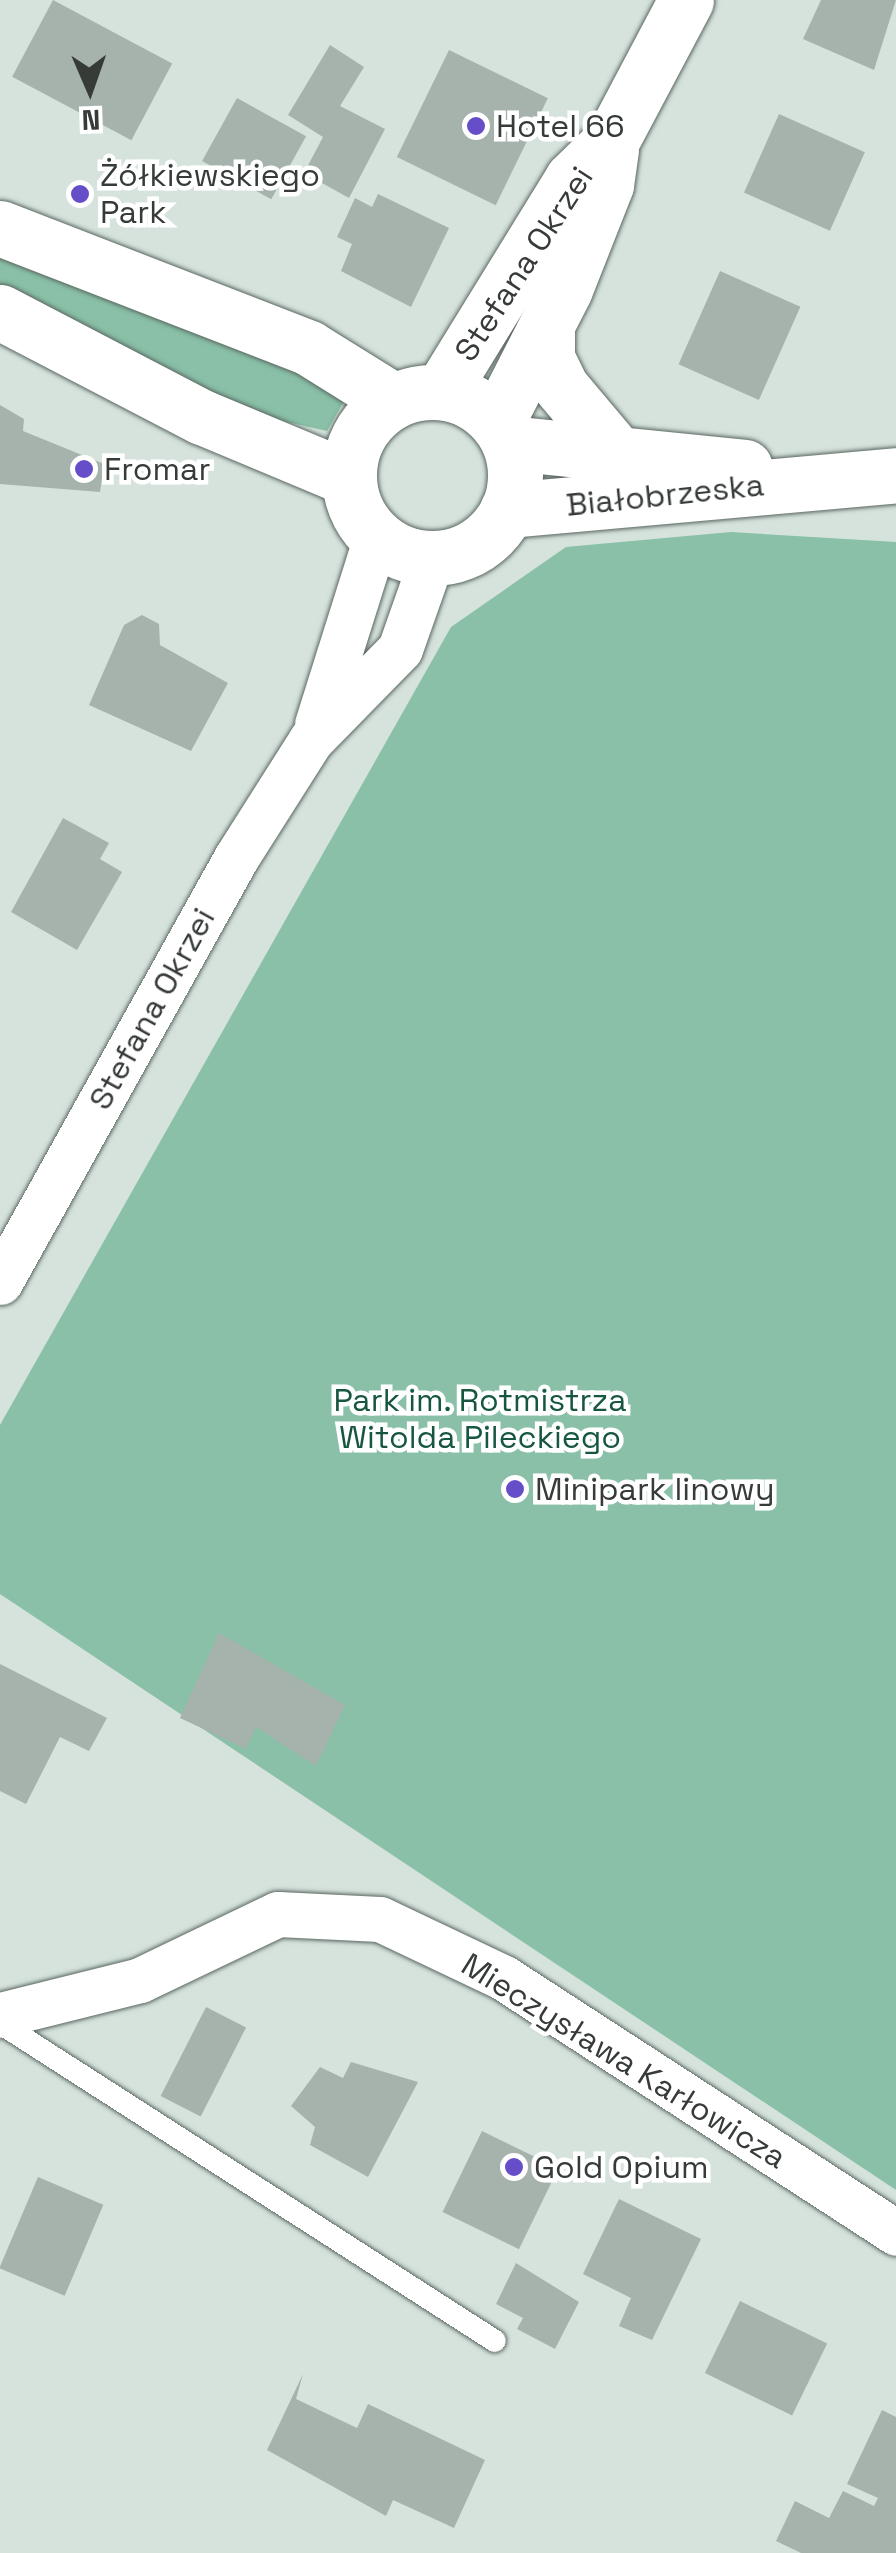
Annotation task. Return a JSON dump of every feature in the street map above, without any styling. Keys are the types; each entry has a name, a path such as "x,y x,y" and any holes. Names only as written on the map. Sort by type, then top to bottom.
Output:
{"street":[{"name":"Stefana Okrzei","path":"418,396 572,179 612,140 686,0"},
{"name":"Stefana Okrzei","path":"503,432 606,185 612,140"},
{"path":"0,228 309,348 503,432 507,510 463,553 432,558 376,536 348,478 360,432 418,396"},
{"path":"0,312 202,417 348,478"},
{"path":"547,329 547,358 561,387 614,450"},
{"name":"Białobrzeska","path":"503,432 822,479"},
{"name":"Białobrzeska","path":"507,510 896,475"},
{"name":"Stefana Okrzei","path":"0,1282 312,740 376,536"},
{"name":"Stefana Okrzei","path":"312,740 400,649 432,558"},
{"name":"Mieczysława Karłowicza","path":"0,2014 140,1980 278,1914 380,1919 504,1978 896,2232"}],"lane":[{"path":"0,2023 495,2340"}],"green space":[{"path":"0,256 349,392 327,431 233,410 0,285"},
{"name":"Park im. Rotmistrza Witolda Pileckiego","path":"731,532 896,542 896,2190 0,1594 0,1425 451,627 566,547"}],"building":[{"path":"53,0 172,63 131,140 12,77"},
{"path":"821,0 896,0 874,70 803,39"},
{"path":"330,45 364,67 340,106 385,129 349,198 304,173 323,137 288,115"},
{"path":"449,50 548,98 496,205 397,157"},
{"path":"237,98 306,136 271,199 202,161"},
{"path":"779,114 865,152 830,231 744,193"},
{"path":"378,194 449,228 411,307 341,271 352,244 337,237 355,198 372,207"},
{"path":"720,271 800,307 759,400 679,364"},
{"path":"0,405 24,419 23,431 104,464 100,492 0,484"},
{"path":"142,615 159,624 160,645 228,683 191,751 89,705 124,625"},
{"path":"63,818 109,843 100,859 122,872 77,950 11,912"},
{"path":"219,1633 345,1705 316,1766 256,1727 246,1749 180,1718"},
{"path":"0,1664 107,1718 89,1751 60,1737 26,1804 0,1791"},
{"path":"206,2007 246,2027 201,2117 161,2096"},
{"path":"351,2062 418,2082 368,2177 310,2145 315,2127 291,2106 320,2067 343,2078"},
{"path":"482,2131 558,2168 519,2249 443,2212"},
{"path":"38,2177 103,2205 65,2296 0,2268"},
{"path":"619,2199 701,2239 652,2340 619,2326 631,2298 583,2274"},
{"path":"516,2263 579,2302 555,2349 517,2329 523,2318 496,2304"},
{"path":"740,2301 827,2344 792,2415 705,2373"},
{"path":"303,2374 296,2399 357,2428 368,2404 485,2460 454,2528 393,2500 386,2516 267,2450"},
{"path":"882,2410 896,2417 896,2553 801,2553 776,2541 795,2501 829,2518 843,2491 874,2506 878,2498 847,2484"}],"place":[{"name":"Hotel 66","path":"476,126"},
{"name":"Żółkiewskiego Park","path":"80,194"},
{"name":"Fromar","path":"84,469"},
{"name":"Minipark linowy","path":"515,1489"},
{"name":"Gold Opium","path":"514,2167"}]}
